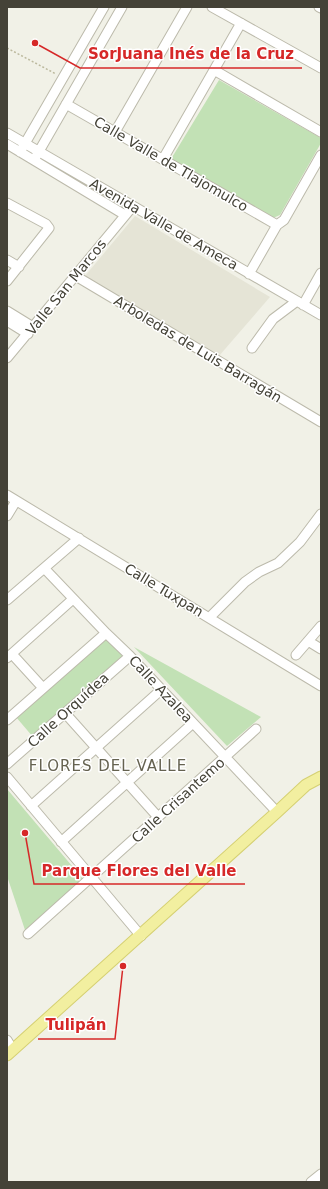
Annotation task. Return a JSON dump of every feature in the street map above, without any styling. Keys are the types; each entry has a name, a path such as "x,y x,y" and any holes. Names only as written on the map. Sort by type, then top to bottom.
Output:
{"main road":[{"path":"9,1049 141,936 276,812 306,786 321,777"}],"street":[{"path":"20,152 104,7"},
{"path":"34,160 122,7"},
{"path":"115,132 187,7"},
{"path":"212,7 321,68"},
{"path":"162,159 241,23"},
{"path":"214,70 321,132"},
{"name":"Calle Valle de Tlajomulco","path":"66,104 277,225"},
{"name":"Avenida Valle de Ameca","path":"7,132 321,315"},
{"path":"7,144 125,215"},
{"path":"249,274 277,225 284,220 321,155"},
{"path":"7,203 46,224 49,228 7,281"},
{"name":"Valle San Marcos","path":"7,358 133,206"},
{"path":"7,260 19,267"},
{"path":"252,348 274,319 300,303 321,273"},
{"name":"Arboledas de Luis Barragán","path":"75,276 321,421"},
{"path":"7,310 30,331"},
{"path":"7,321 30,331"},
{"name":"Calle Tuxpan","path":"7,495 210,617 321,686"},
{"path":"7,516 16,501"},
{"path":"210,617 245,582 259,572 278,563 300,542 321,514"},
{"path":"7,600 79,538"},
{"name":"Calle Azalea","path":"44,568 162,689 276,812"},
{"path":"43,688 10,656 73,599"},
{"path":"296,656 321,626"},
{"path":"7,720 106,633"},
{"path":"308,641 321,649"},
{"name":"Calle Orquídea","path":"7,764 130,656"},
{"path":"31,806 162,689"},
{"path":"65,713 158,817"},
{"path":"61,842 194,723"},
{"name":"Calle Crisantemo","path":"28,934 256,729"},
{"path":"7,777 141,936"},
{"path":"311,1182 321,1174"}],"path":[{"path":"7,48 63,78"}],"shaded area":[{"path":"135,216 270,297 219,356 85,276"}],"green space":[{"path":"219,80 321,138 321,143 280,215 273,218 171,159"},
{"path":"106,637 123,656 33,737 16,717"},
{"path":"134,647 261,717 227,746"},
{"path":"7,789 83,879 25,930 7,876"}],"place":[{"name":"SorJuana Inés de la Cruz","path":"35,43"},
{"name":"Parque Flores del Valle","path":"25,833"},
{"name":"Tulipán","path":"123,966"}],"district":[{"name":"FLORES DEL VALLE","path":"108,766"}]}
